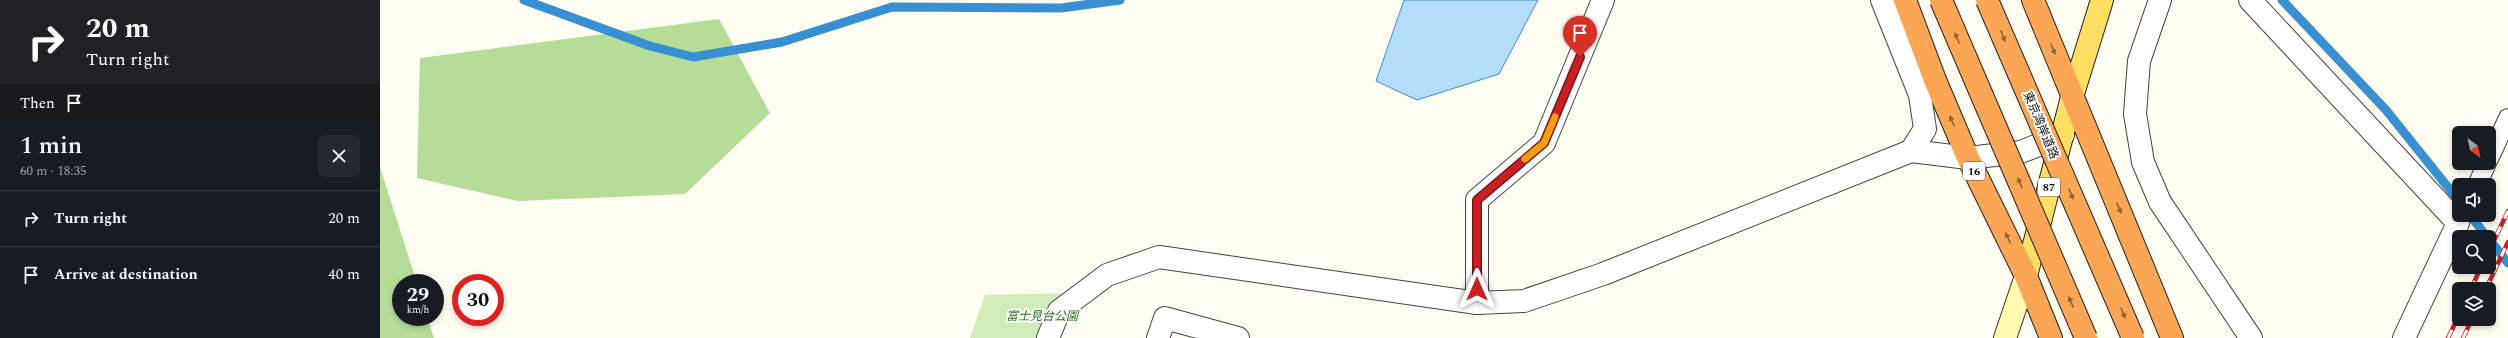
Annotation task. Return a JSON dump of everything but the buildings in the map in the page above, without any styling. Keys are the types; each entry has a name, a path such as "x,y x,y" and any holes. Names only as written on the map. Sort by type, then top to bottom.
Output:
{"highway":[{"name":"16","path":"1906,0 1935,80 1968,158 2026,276 2051,338"},
{"path":"1941,0 2086,338"},
{"name":"東京湾岸道路","path":"1987,0 2133,338"},
{"path":"2034,0 2072,97 2172,338"}],"main road":[{"name":"87","path":"2026,276 2072,97 2102,0"},
{"path":"2005,338 2026,276"}],"street":[{"path":"1477,303 1477,200 1544,143 1603,0"},
{"path":"1882,0 1920,95 1925,129 1911,151"},
{"path":"2160,0 2140,61 2134,114 2143,162 2160,202 2251,338"},
{"path":"2250,0 2452,211"},
{"path":"1048,338 1059,311 1101,279 1108,275 1159,257 1477,303 1524,302 1596,277 1911,151 1968,158 2021,152 2063,136"},
{"path":"2404,338 2459,222"},
{"path":"1158,338 1165,318 1238,338"}],"lane":[{"path":"2496,144 2508,118"}],"green space":[{"path":"719,19 770,113 685,194 518,201 417,178 420,58"},
{"path":"380,167 414,274 392,274 392,326 430,326 434,338 380,338"},
{"name":"富士見台公園","path":"1082,293 1060,338 970,338 985,295"}],"water":[{"path":"1404,0 1538,0 1499,74 1417,100 1376,81"}],"waterway":[{"path":"524,0 650,46 693,57 782,42 892,7 1061,8 1120,0"},
{"path":"2282,0 2386,110 2452,192"},
{"path":"2475,222 2482,230"},
{"path":"2496,248 2508,263"}],"railway":[{"path":"2496,236 2508,211"},
{"path":"2489,282 2508,242"},
{"path":"2474,282 2478,274"},
{"path":"2448,338 2454,326"},
{"path":"2463,338 2469,326"}],"slow traffic":[{"path":"1525,159 1544,143 1555,117"}],"route":[{"path":"1477,289 1477,200 1544,143 1580,57"}]}
